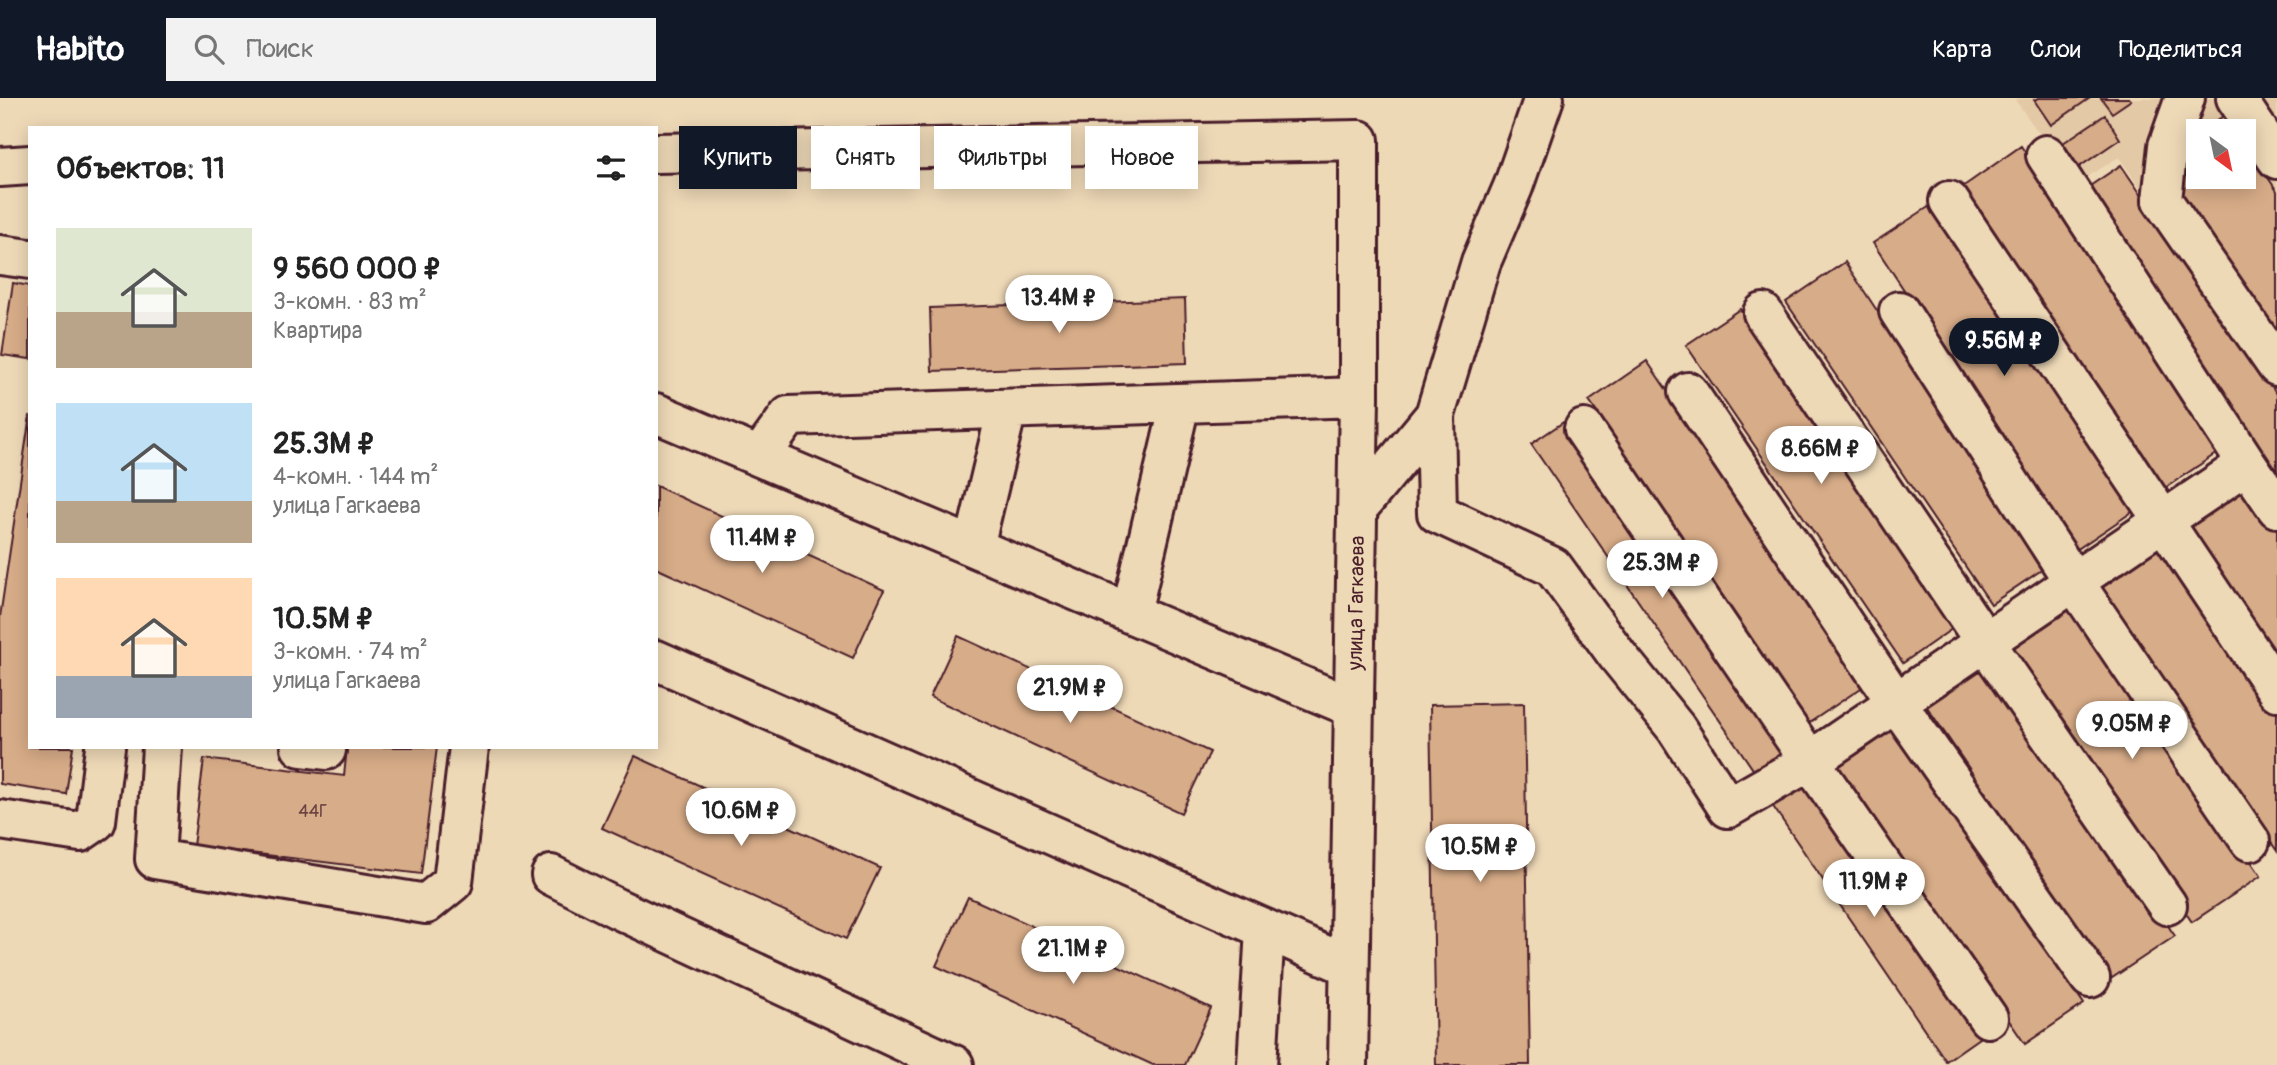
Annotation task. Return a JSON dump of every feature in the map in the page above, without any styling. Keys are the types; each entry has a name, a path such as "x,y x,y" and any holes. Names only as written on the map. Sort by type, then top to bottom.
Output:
{"street":[{"path":"1544,98 1513,187 1481,262 1435,415 1437,513 1553,567 1617,655 1676,728 1728,808 1810,761 2248,464"},
{"path":"2185,98 2168,146 2162,200 2277,366"},
{"path":"2236,98 2277,159"},
{"name":"улица Гагкаева","path":"658,153 1359,141 1358,508 1348,1065"},
{"path":"2046,155 2277,508"},
{"path":"0,167 28,165"},
{"path":"1949,201 2277,691"},
{"path":"0,255 28,259"},
{"path":"1899,310 2074,582 2250,841"},
{"path":"1763,313 2167,905"},
{"path":"1688,392 1896,702 2090,978"},
{"path":"760,457 789,416 1359,397"},
{"path":"1131,613 1180,404"},
{"path":"974,547 1007,409"},
{"path":"658,414 1354,708"},
{"path":"1358,508 1435,415"},
{"path":"1584,429 1989,1018"},
{"path":"658,661 1349,966"},
{"path":"0,820 80,832 96,821 105,749"},
{"path":"162,749 155,859 426,904 453,882 469,749"},
{"path":"551,875 954,1065"},
{"path":"1257,1065 1265,929"}],"shaded area":[{"path":"2277,98 2277,386 2119,157 2076,184 2015,100"}],"building":[{"path":"2090,98 2051,125 2034,100"},
{"path":"2101,98 2129,98 2131,100 2112,113"},
{"path":"2105,115 2120,139 2079,167 2063,143"},
{"path":"2021,146 2226,447 2165,488 1961,188"},
{"path":"2256,160 2277,191 2277,335 2182,197 2179,174 2186,168 2186,189 2256,189"},
{"path":"2121,165 2277,394 2277,473 2084,190"},
{"path":"1930,206 2135,510 2076,550 1873,243"},
{"path":"1845,262 2046,567 1991,604 1786,302"},
{"path":"13,283 28,286 28,359 2,355"},
{"path":"1185,299 1187,363 932,371 930,308"},
{"path":"1740,309 1956,626 1903,663 1686,345"},
{"path":"1647,361 1867,684 1809,723 1589,401"},
{"path":"1565,421 1793,755 1759,778 1531,444"},
{"path":"28,428 28,749 73,749 66,794 0,784 0,617"},
{"path":"2248,483 2277,526 2277,665 2183,528"},
{"path":"658,487 884,590 853,658 658,569"},
{"path":"2159,539 2277,712 2277,851 2094,583"},
{"path":"2073,599 2261,876 2192,922 2004,646"},
{"path":"958,636 1210,752 1181,813 930,697"},
{"path":"1985,658 2175,936 2112,978 1923,701"},
{"path":"1524,703 1530,1065 1436,1065 1430,705"},
{"path":"1888,717 2084,1004 2025,1044 1830,757"},
{"path":"347,749 437,749 421,874 193,846 204,759 344,776"},
{"path":"635,756 880,868 846,939 602,828"},
{"path":"1801,777 1979,1038 1946,1061 1768,799"},
{"path":"968,897 1211,1008 1185,1065 1153,1065 936,966"}]}
